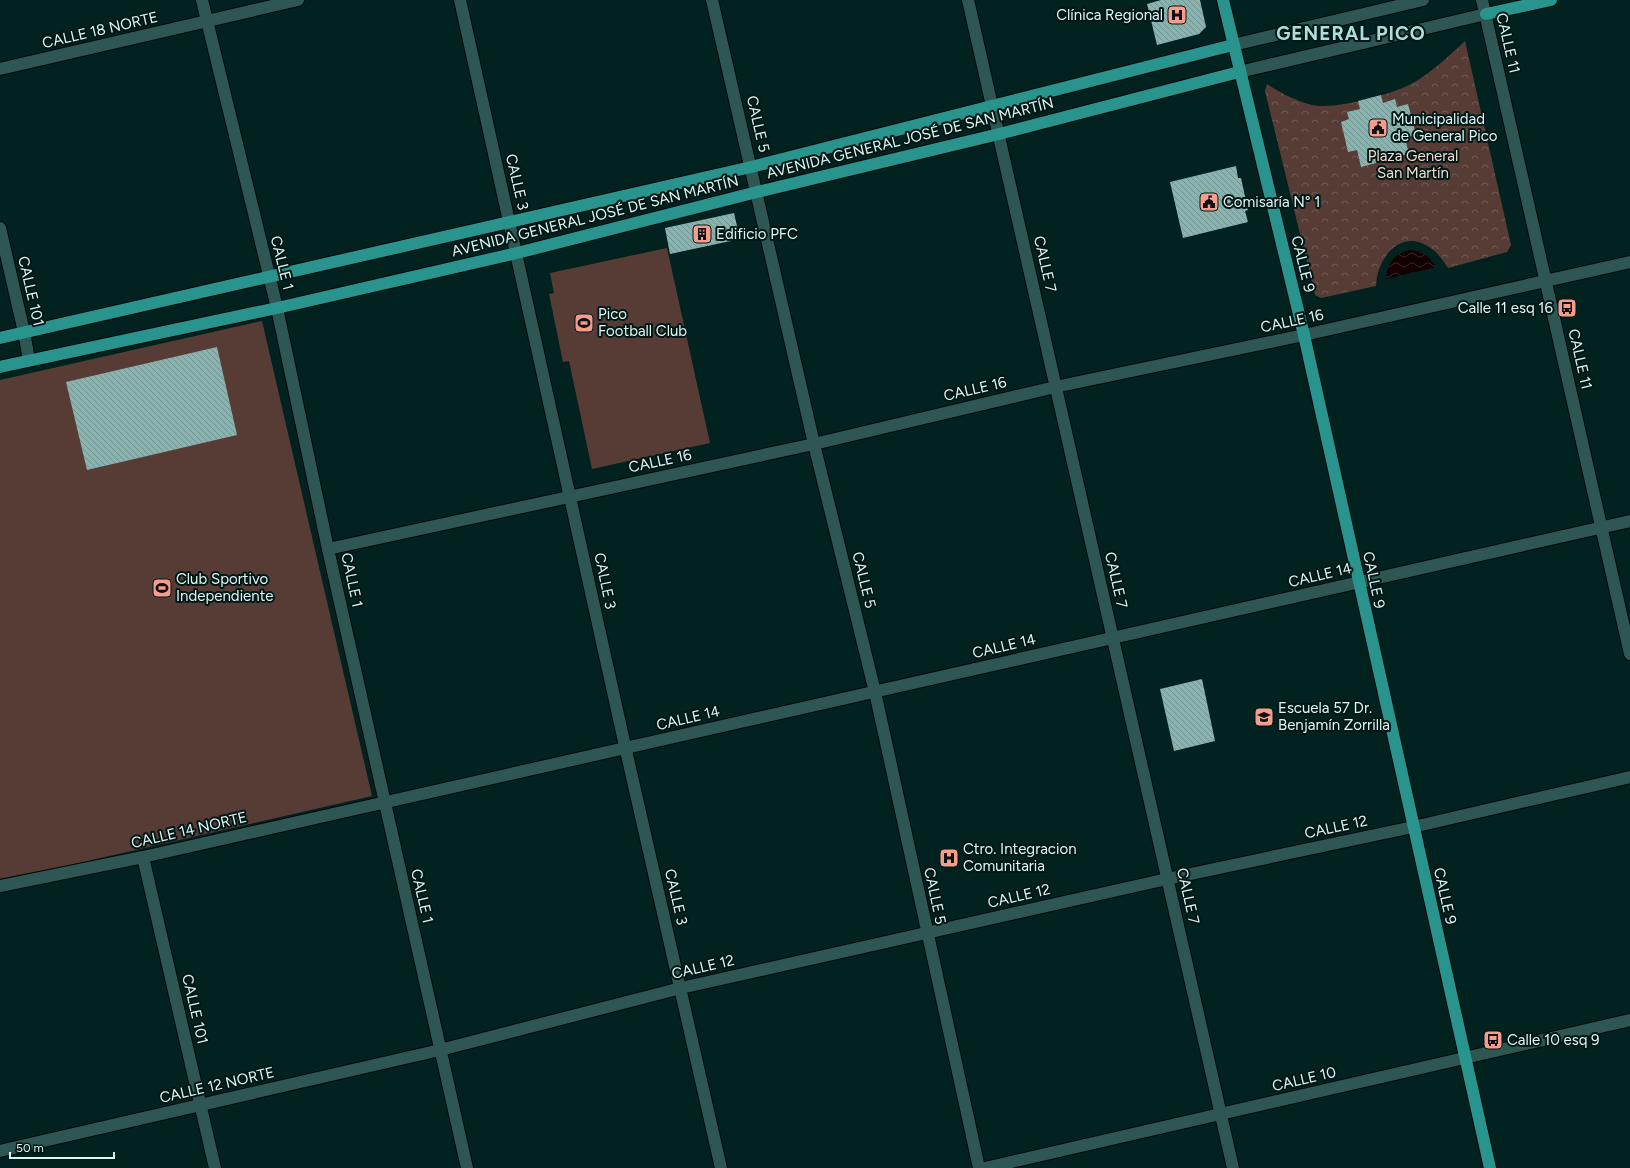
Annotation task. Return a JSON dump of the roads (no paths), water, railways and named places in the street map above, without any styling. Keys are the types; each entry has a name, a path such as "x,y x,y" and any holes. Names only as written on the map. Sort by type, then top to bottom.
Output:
{"main road":[{"name":"CALLE 9","path":"1223,0 1239,72 1304,335 1490,1168"},
{"name":"AVENIDA GENERAL JOSÉ DE SAN MARTÍN","path":"1486,14 1551,0"},
{"name":"AVENIDA GENERAL JOSÉ DE SAN MARTÍN","path":"0,338 269,278 751,167 1233,44"},
{"name":"AVENIDA GENERAL JOSÉ DE SAN MARTÍN","path":"0,367 277,308 517,253 757,192 999,134 1239,72"}],"street":[{"name":"CALLE 1","path":"202,0 277,308 384,802 467,1168"},
{"name":"CALLE 18 NORTE","path":"0,69 298,0"},
{"name":"CALLE 3","path":"460,0 721,1168"},
{"name":"CALLE 5","path":"712,0 814,444 875,692 979,1168"},
{"name":"CALLE 7","path":"968,0 1233,1168"},
{"name":"AVENIDA GENERAL JOSÉ DE SAN MARTÍN","path":"1233,44 1423,0"},
{"name":"CALLE 11","path":"1482,0 1630,654"},
{"name":"AVENIDA GENERAL JOSÉ DE SAN MARTÍN","path":"1239,72 1486,14"},
{"name":"CALLE 101","path":"0,228 29,360"},
{"name":"CALLE 16","path":"328,548 814,444 1055,386 1304,335 1630,262"},
{"name":"CALLE 14","path":"384,802 1630,521"},
{"name":"CALLE 12","path":"440,1050 681,988 1167,879 1413,827 1630,777"},
{"name":"CALLE 14 NORTE","path":"0,886 143,857 384,802"},
{"name":"CALLE 101","path":"143,857 215,1168"},
{"name":"CALLE 10","path":"985,1168 1630,1020"},
{"name":"CALLE 12 NORTE","path":"0,1151 440,1050"}],"water":[{"path":"1410,250 1425,255 1436,267 1386,279 1388,268 1392,260 1400,254"}],"place":[{"name":"Clínica Regional","path":"1177,15"},
{"name":"Municipalidad de General Pico","path":"1378,128"},
{"name":"Comisaría N° 1","path":"1209,202"},
{"name":"Edificio PFC","path":"702,234"},
{"name":"Calle 11 esq 16","path":"1567,308"},
{"name":"Pico Football Club","path":"584,323"},
{"name":"Club Sportivo Independiente","path":"162,588"},
{"name":"Escuela 57 Dr. Benjamín Zorrilla","path":"1264,717"},
{"name":"Ctro. Integracion Comunitaria","path":"949,858"},
{"name":"Calle 10 esq 9","path":"1493,1040"}],"district":[{"name":"GENERAL PICO","path":"1351,33"}],"park label":[{"name":"Plaza General San Martín","path":"1413,164"}]}
